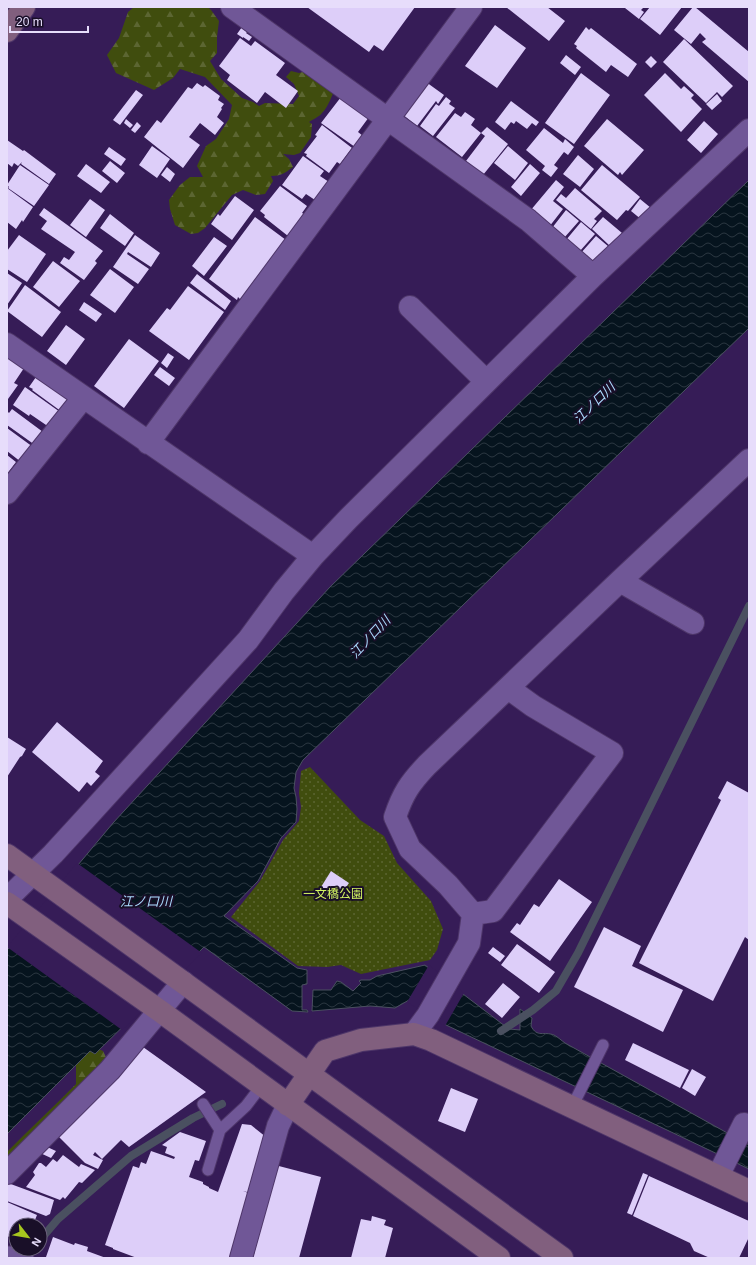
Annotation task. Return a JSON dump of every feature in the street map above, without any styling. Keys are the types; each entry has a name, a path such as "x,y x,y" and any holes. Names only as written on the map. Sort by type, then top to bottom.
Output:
{"street":[{"path":"7,31 24,7"},
{"path":"232,7 528,220 593,276"},
{"path":"148,443 389,120 471,7"},
{"path":"499,1258 11,904 38,878 53,854 248,640 284,591 313,556 348,518 593,276 749,130"},
{"path":"410,307 486,381"},
{"path":"7,344 313,556"},
{"path":"7,493 83,398"},
{"path":"414,1034 428,1015 470,943 473,914 448,885 410,850 395,817 401,800 412,780 620,581 748,463"},
{"path":"620,581 693,623"},
{"path":"473,914 493,911 612,753 534,706 508,688"},
{"path":"7,855 562,1258"},
{"path":"7,1173 110,1070 155,1007 180,980"},
{"path":"241,1258 278,1126 288,1105 325,1051 361,1040 414,1034 431,1040 576,1100 721,1170 749,1191"},
{"path":"721,1170 744,1124"}],"lane":[{"path":"576,1100 603,1045"},
{"path":"208,1170 220,1130 246,1106 262,1085"},
{"path":"203,1104 220,1130"}],"green space":[{"path":"134,7 208,7 219,21 217,53 210,61 221,79 242,98 259,106 265,103 293,104 299,96 294,84 286,77 291,71 299,73 313,69 336,88 324,110 319,116 309,122 312,124 311,137 300,153 294,155 283,154 289,159 293,167 283,174 271,176 273,181 265,194 256,195 243,190 232,195 205,228 198,233 191,234 175,225 169,200 180,185 190,177 203,177 197,166 206,146 216,139 229,119 232,105 205,77 180,69 173,78 154,90 116,73 107,55 119,38 128,12"},
{"name":"一文橋公園","path":"310,767 360,820 384,836 397,863 431,901 443,929 437,950 430,960 361,974 341,965 327,967 298,966 231,917 260,881 283,840 299,821 301,807 299,793 301,771"},
{"path":"94,1047 103,1051 110,1065 7,1165 7,1152 76,1084 76,1063 84,1053"}],"water":[{"name":"江ノ口川","path":"749,180 749,328 303,760 296,772 294,788 297,809 296,822 281,838 258,881 224,916 297,968 307,970 307,984 302,985 302,1010 307,1010 308,1012 292,1011 204,947 95,1054 90,1051 7,1134 7,950 113,823 330,587"},
{"path":"425,965 509,1029 520,1030 520,1009 532,1018 531,1026 536,1032 554,1035 565,1043 749,1145 749,1169 446,1025 409,1000 395,1008 370,1006 312,1011 313,990 331,990 337,981 341,982 353,991 361,983 359,981 361,980 370,980 377,976"}],"pier":[{"path":"77,863 202,953 122,1030 7,947"},
{"path":"429,965 464,993 445,1026 407,1002"}],"building":[{"path":"307,7 415,7 383,51 374,45 369,52"},
{"path":"506,7 547,7 565,21 549,41"},
{"path":"641,7 643,8 641,10 644,12 639,19 625,8"},
{"path":"650,7 682,7 660,35 640,19"},
{"path":"693,7 695,7 749,52 749,82 702,42 706,39 700,33 691,44 674,30"},
{"path":"495,25 526,48 497,88 465,66"},
{"path":"242,27 248,31 246,33 252,37 249,41 237,34"},
{"path":"586,27 589,30 591,28 637,64 628,77 611,65 606,72 576,48 577,46 574,44"},
{"path":"240,38 251,46 255,41 285,63 276,75 298,91 286,108 265,92 257,103 227,80 230,75 219,66"},
{"path":"684,39 733,86 722,97 717,92 706,103 663,62"},
{"path":"566,55 581,67 575,75 560,63"},
{"path":"651,56 657,62 651,68 645,62"},
{"path":"581,73 610,95 574,144 545,123"},
{"path":"665,73 681,89 684,86 694,95 691,98 702,109 681,132 644,95"},
{"path":"426,82 444,95 438,104 436,101 417,126 402,114"},
{"path":"197,83 203,87 205,85 220,96 218,100 224,104 217,117 224,123 215,135 200,123 189,137 200,145 183,168 144,137 157,120 161,123 188,87 192,89"},
{"path":"136,90 143,95 120,125 113,120"},
{"path":"717,94 722,101 712,110 706,104"},
{"path":"341,97 369,117 358,132 363,136 355,147 321,123"},
{"path":"446,97 451,101 449,104 455,108 433,136 420,126 436,104 439,106"},
{"path":"511,101 539,122 536,126 532,123 527,129 516,121 514,124 511,122 505,130 495,122"},
{"path":"465,112 475,119 471,125 481,133 462,157 436,137 455,113 461,117"},
{"path":"126,119 133,125 130,128 124,123"},
{"path":"607,119 644,150 622,175 620,172 618,175 584,146"},
{"path":"704,121 718,134 701,153 687,140"},
{"path":"137,122 141,126 135,133 131,130"},
{"path":"322,125 352,148 340,164 337,162 329,173 304,153 317,136 315,135"},
{"path":"487,127 508,144 483,175 466,161 485,136 481,133"},
{"path":"544,128 563,143 565,139 574,147 568,155 564,152 554,165 558,168 551,177 542,170 545,166 526,150"},
{"path":"7,140 23,151 24,150 56,174 49,184 21,164 22,162 18,166 14,163 12,167 7,163"},
{"path":"152,146 170,159 157,178 139,165"},
{"path":"508,146 528,163 515,180 494,163"},
{"path":"109,147 126,159 121,166 104,154"},
{"path":"578,155 594,169 580,187 563,174"},
{"path":"303,156 324,171 320,176 329,182 315,200 306,194 302,199 282,185"},
{"path":"110,161 125,173 117,183 102,171"},
{"path":"86,164 110,182 101,193 77,176"},
{"path":"530,164 540,173 521,196 511,187"},
{"path":"20,165 49,185 34,206 8,188 9,187 7,185"},
{"path":"602,165 640,197 628,211 626,210 617,220 581,190"},
{"path":"167,167 175,174 170,182 161,175"},
{"path":"556,180 564,187 553,201 563,209 549,227 530,211"},
{"path":"280,186 307,206 302,213 304,214 288,236 264,217 265,215 260,211"},
{"path":"7,188 33,207 23,222 22,220 16,229 7,222"},
{"path":"575,188 602,211 594,219 597,221 591,229 556,200 561,194 566,198"},
{"path":"235,196 254,210 232,240 211,224 218,214 220,216"},
{"path":"90,199 105,210 86,237 70,225"},
{"path":"640,199 651,208 642,220 631,211"},
{"path":"44,208 103,251 95,261 97,263 84,280 60,263 64,257 69,260 75,252 41,229 47,221 39,215"},
{"path":"566,210 579,221 564,238 552,228"},
{"path":"110,214 134,233 125,246 100,228"},
{"path":"255,217 286,240 241,300 238,297 237,300 209,279"},
{"path":"603,217 622,233 610,246 592,229"},
{"path":"581,222 595,234 580,251 566,240"},
{"path":"19,235 46,254 27,282 7,269 7,251"},
{"path":"135,235 160,253 151,267 128,252 127,254 149,269 138,284 113,267"},
{"path":"596,236 609,247 593,266 580,254"},
{"path":"214,237 227,246 204,276 192,266"},
{"path":"53,261 80,281 59,307 33,287"},
{"path":"110,269 134,287 115,313 90,295"},
{"path":"7,273 22,283 7,305"},
{"path":"197,274 231,301 225,310 190,283"},
{"path":"25,285 61,312 42,337 7,311"},
{"path":"188,286 224,312 189,360 149,331 167,308 170,310"},
{"path":"84,302 102,314 96,322 79,310"},
{"path":"66,325 85,339 66,365 47,351"},
{"path":"129,339 159,361 124,408 94,386"},
{"path":"168,353 174,357 167,368 161,363"},
{"path":"7,356 24,368 14,383 18,385 8,399 7,398"},
{"path":"160,367 175,378 169,386 154,375"},
{"path":"36,377 72,400 62,412 29,387"},
{"path":"25,387 60,412 49,427 13,405"},
{"path":"12,409 43,432 35,445 7,425 7,411 9,413"},
{"path":"7,428 33,447 21,462 7,451"},
{"path":"7,455 16,462 7,474"},
{"path":"57,722 103,761 95,772 100,776 91,786 87,782 79,792 32,752"},
{"path":"7,737 26,749 7,777"},
{"path":"727,781 749,793 749,940 745,937 713,1001 639,963 721,800 718,798"},
{"path":"331,871 349,883 338,899 321,887"},
{"path":"559,879 592,902 550,961 510,932 517,923 520,925 534,904 539,907"},
{"path":"604,927 641,946 632,966 683,990 663,1032 574,987"},
{"path":"517,944 555,972 539,993 501,965"},
{"path":"493,947 505,956 500,962 488,953"},
{"path":"503,983 520,997 502,1018 485,1004"},
{"path":"633,1043 689,1070 680,1088 625,1060"},
{"path":"143,1047 206,1092 129,1147 121,1140 102,1159 95,1152 93,1155 103,1160 98,1169 85,1163 57,1135"},
{"path":"692,1069 706,1077 695,1096 682,1088"},
{"path":"451,1088 478,1099 465,1132 438,1121"},
{"path":"242,1124 251,1125 266,1137 251,1193 243,1191 251,1194 229,1258 137,1258 105,1245 133,1166 139,1168 141,1162 146,1164 151,1151 174,1159 175,1157 165,1153 167,1147 162,1145 180,1132 206,1141 199,1161 195,1160 189,1177 203,1182 203,1184 209,1188 218,1192"},
{"path":"45,1146 56,1151 51,1158 38,1152"},
{"path":"63,1155 79,1167 81,1164 95,1170 82,1183 79,1182 65,1199 63,1197 60,1200 26,1187 35,1175 33,1172 39,1163 46,1167 53,1159 57,1162"},
{"path":"275,1165 321,1177 299,1258 253,1258 276,1171"},
{"path":"643,1173 648,1175 632,1215 627,1213"},
{"path":"649,1176 749,1221 749,1237 739,1258 710,1258 694,1251 690,1243 633,1216"},
{"path":"8,1183 54,1200 50,1214 46,1216 7,1201"},
{"path":"7,1202 37,1215 36,1217 8,1217 7,1236"},
{"path":"372,1216 386,1220 384,1225 393,1228 385,1258 351,1258 361,1219 371,1221"},
{"path":"53,1237 74,1245 75,1243 88,1247 87,1251 106,1258 50,1258 46,1257 48,1257 48,1251"}],"waterway":[{"path":"501,1031 533,1010 556,991 578,953 749,606"},
{"path":"48,1231 58,1219 131,1156 193,1118 222,1104"}]}
